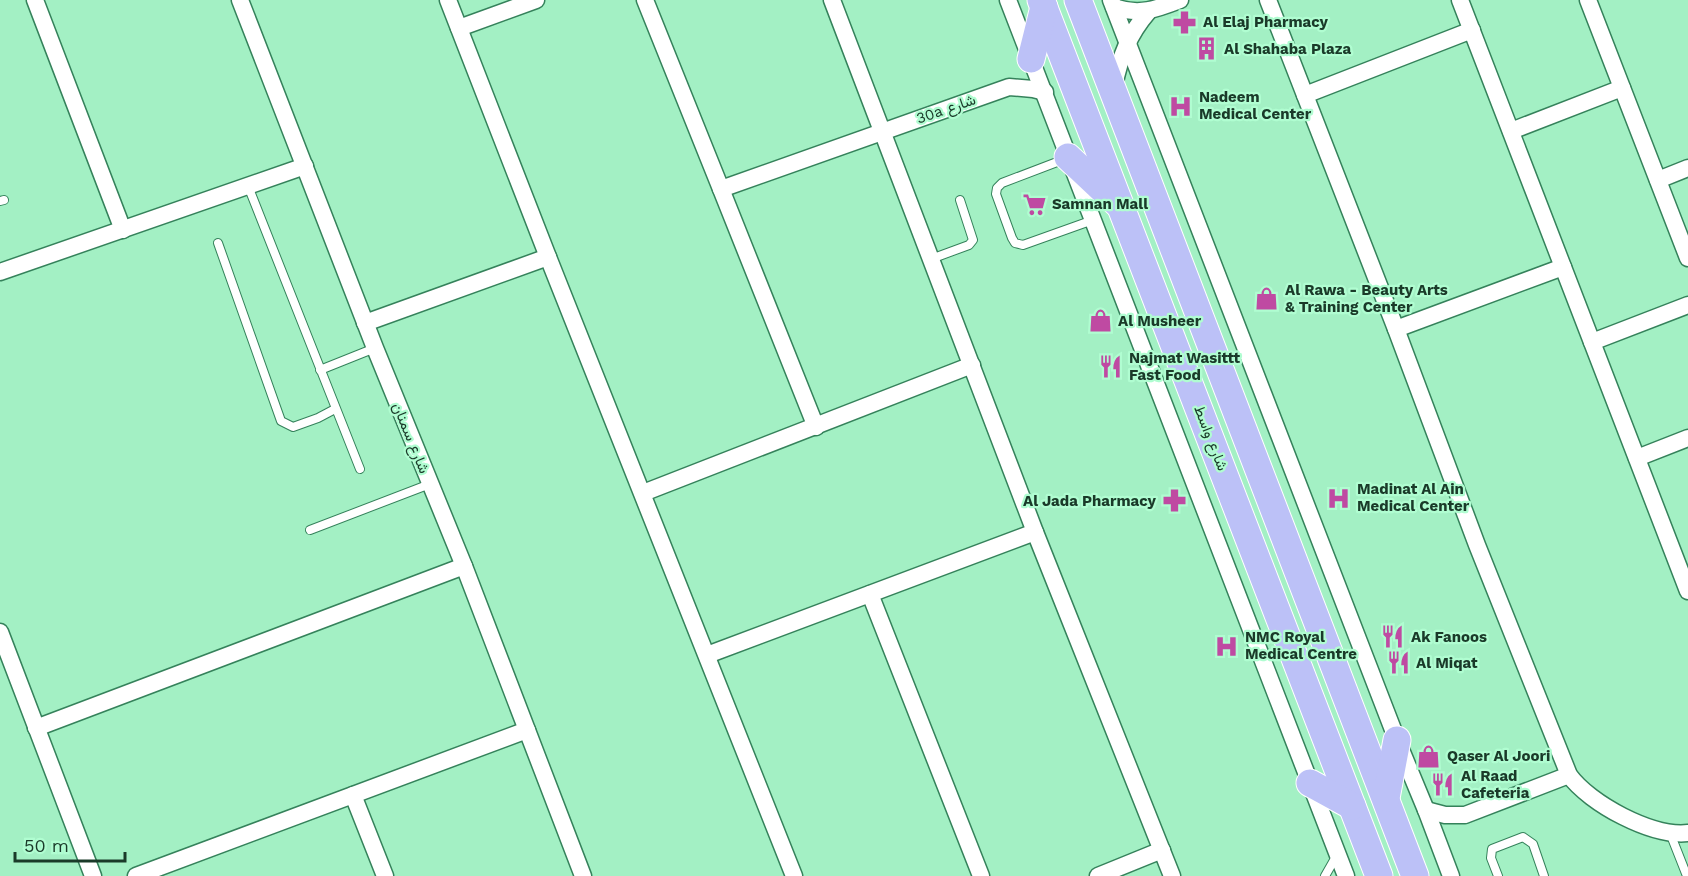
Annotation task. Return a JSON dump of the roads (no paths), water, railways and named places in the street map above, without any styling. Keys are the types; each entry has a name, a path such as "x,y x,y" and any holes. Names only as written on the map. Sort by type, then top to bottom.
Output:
{"main road":[{"path":"1078,0 1415,876"},
{"path":"1031,58 1042,4"},
{"name":"شارع واسط","path":"1042,4 1379,876"},
{"path":"1101,152 1116,162 1127,176 1165,276 1173,280 1183,272"},
{"path":"1068,158 1123,210"},
{"path":"1386,799 1397,740"},
{"path":"1310,783 1352,806"}],"street":[{"path":"35,0 123,230"},
{"name":"شارع سمنان","path":"240,0 365,323 464,566 583,876"},
{"path":"448,0 794,876"},
{"path":"459,28 536,0"},
{"path":"645,0 816,427"},
{"path":"832,0 1035,531 1172,876"},
{"path":"1008,0 1347,876"},
{"path":"1113,3 1125,11 1148,12 1180,0"},
{"path":"1268,0 1477,545 1569,775 1593,800 1645,825 1670,833 1688,833"},
{"path":"1460,0 1637,458 1685,572 1688,591"},
{"path":"1589,0 1688,258"},
{"path":"1113,3 1451,876"},
{"path":"1113,90 1120,60 1128,41 1148,12"},
{"path":"1305,95 1472,30"},
{"path":"1009,87 1025,69 1031,58"},
{"name":"30a شارع","path":"721,189 1009,87 1033,88 1045,92"},
{"path":"1511,131 1622,88"},
{"path":"0,272 305,166"},
{"path":"1658,180 1688,168"},
{"path":"365,323 548,257"},
{"path":"1396,329 1563,267"},
{"path":"1592,342 1688,305"},
{"path":"643,493 972,365"},
{"path":"1637,458 1688,438"},
{"path":"707,655 1035,531"},
{"path":"36,728 464,566"},
{"path":"870,594 981,876"},
{"path":"0,632 6,663 36,728 93,876"},
{"path":"136,876 526,730"},
{"path":"1426,810 1445,815 1465,815 1569,775"},
{"path":"353,795 385,876"},
{"path":"1440,844 1451,828 1465,815"},
{"path":"1098,876 1162,850"}],"lane":[{"path":"1068,158 1002,183 997,188 996,194 1012,238 1015,243 1023,245 1093,220"},
{"path":"248,186 360,469"},
{"path":"931,260 969,245 973,240 960,200"},
{"path":"218,243 281,421 293,428 335,409"},
{"path":"320,370 375,348"},
{"path":"310,530 430,484"},
{"path":"1670,833 1687,876"},
{"path":"1498,876 1491,858 1492,849 1523,837 1533,844 1544,876"},
{"path":"1325,876 1338,855"}],"place":[{"name":"Al Elaj Pharmacy","path":"1185,22"},
{"name":"Al Shahaba Plaza","path":"1206,49"},
{"name":"Nadeem Medical Center","path":"1181,106"},
{"name":"Samnan Mall","path":"1034,204"},
{"name":"Al Rawa - Beauty Arts & Training Center","path":"1267,299"},
{"name":"Al Musheer","path":"1100,321"},
{"name":"Najmat Wasittt Fast Food","path":"1111,367"},
{"name":"Madinat Al Ain Medical Center","path":"1339,498"},
{"name":"Al Jada Pharmacy","path":"1174,501"},
{"name":"Ak Fanoos","path":"1393,637"},
{"name":"NMC Royal Medical Centre","path":"1227,646"},
{"name":"Al Miqat","path":"1398,663"},
{"name":"Qaser Al Joori","path":"1429,756"},
{"name":"Al Raad Cafeteria","path":"1443,785"}]}
